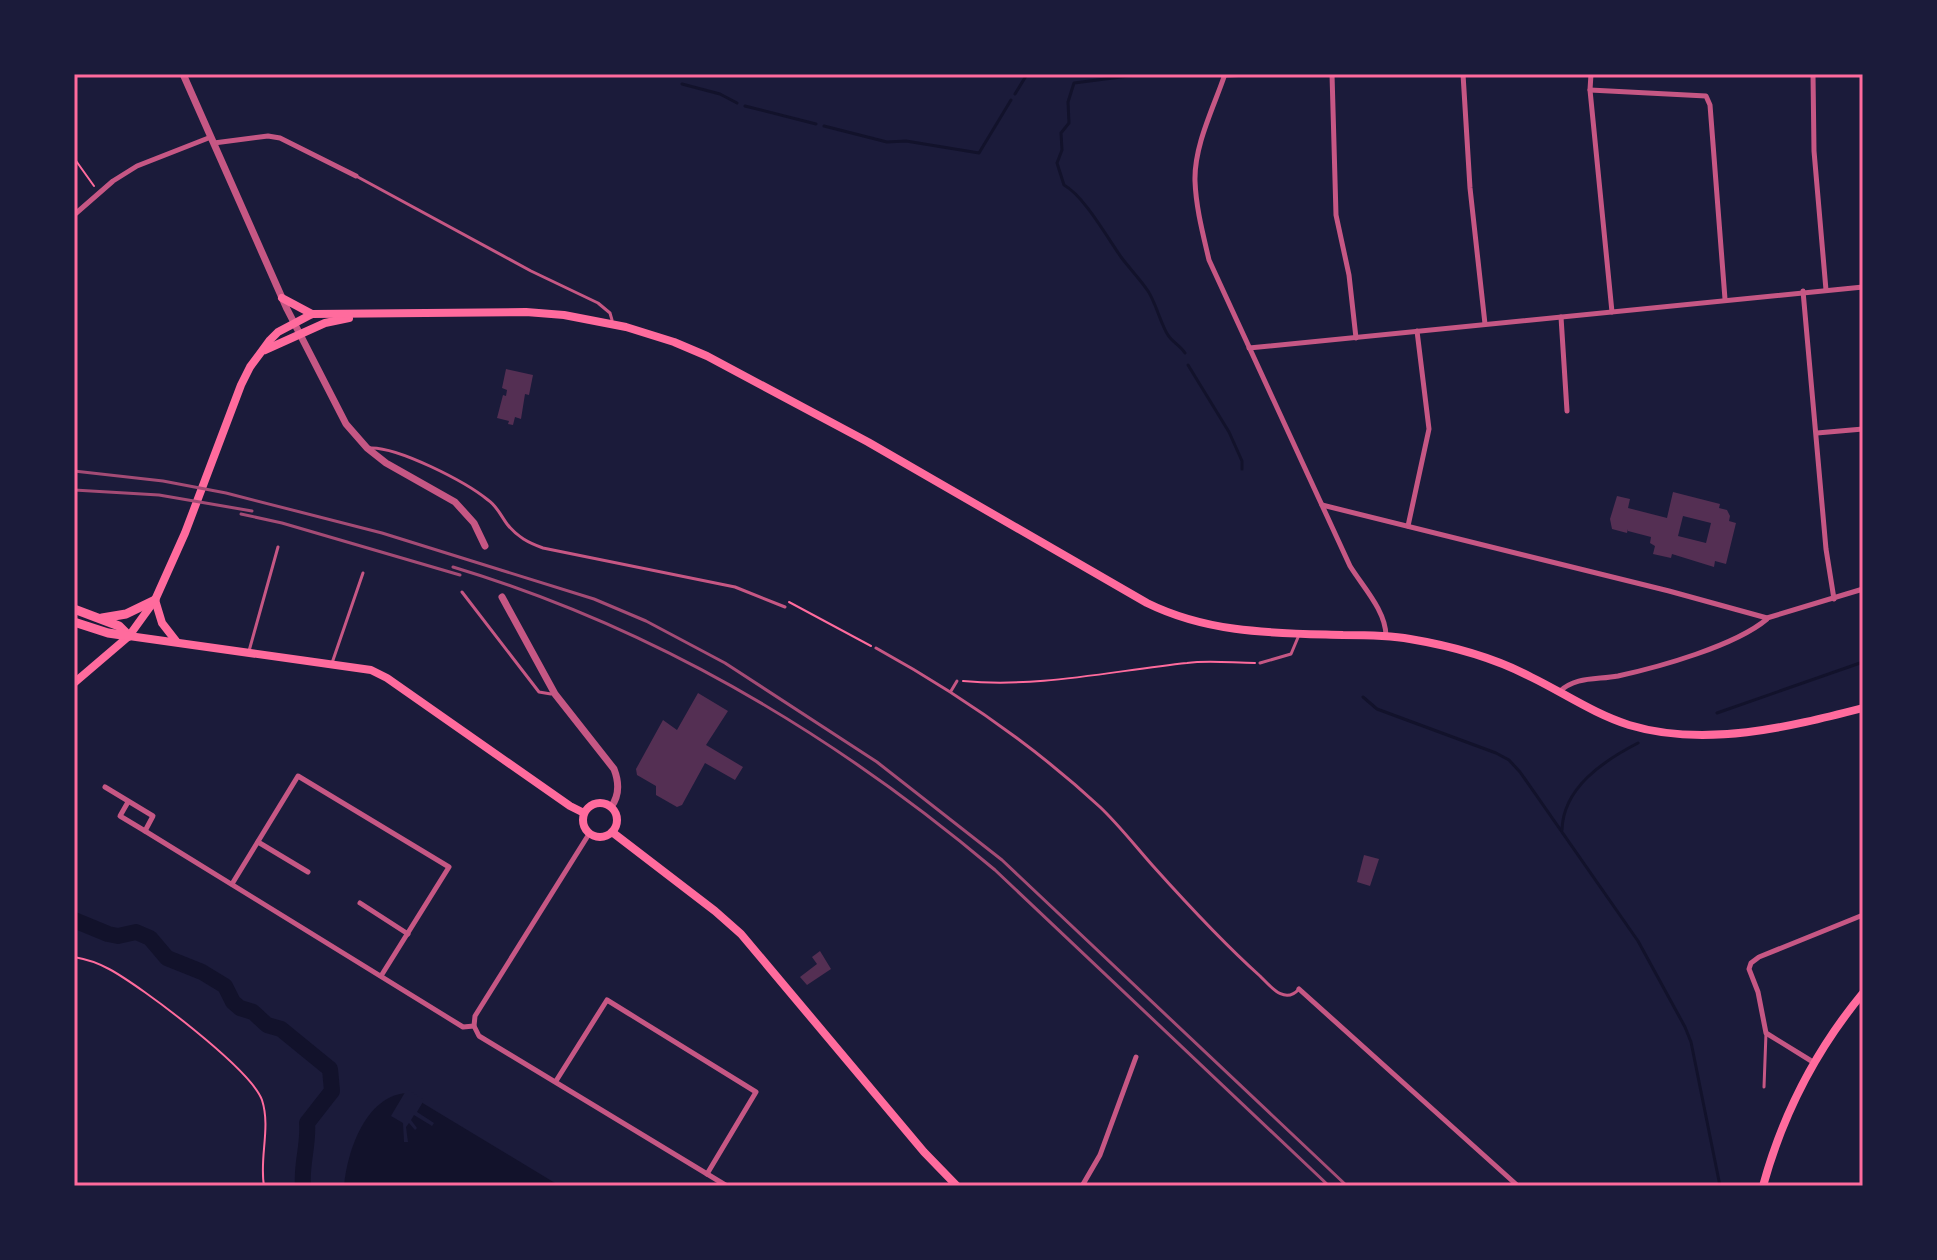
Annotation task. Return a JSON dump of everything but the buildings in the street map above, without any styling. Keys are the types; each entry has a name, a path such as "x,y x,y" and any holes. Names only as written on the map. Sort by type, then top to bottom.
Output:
{"highway":[{"path":"101,619 126,614 155,600"},
{"path":"74,609 119,626 129,636"},
{"path":"74,622 129,636"}],"main road":[{"path":"282,298 312,314 526,312 564,315 613,324 674,342 707,356 868,442 1167,613 1229,630 1386,636 1431,642 1512,667 1616,720 1663,732 1710,734 1762,730 1863,708"},
{"path":"74,683 129,636 155,600 185,533 241,385 261,352 278,332 312,314"},
{"path":"261,352 325,323 360,315"},
{"path":"155,600 162,623 177,642"},
{"path":"129,636 359,667 387,678 584,813"},
{"path":"596,803 611,807 617,816 612,832 603,837 589,834 583,824 584,813 596,803"},
{"path":"612,832 729,923 791,992 924,1152 957,1186"},
{"path":"1763,1186 1782,1125 1813,1062 1863,993"}],"street":[{"path":"183,74 282,298 346,424 367,448 386,463 455,502 474,523 485,546"},
{"path":"1252,74 1225,74 1201,142 1195,178 1198,216 1209,260 1350,566 1380,612 1386,626 1386,636"},
{"path":"1332,74 1336,215 1349,275 1356,338"},
{"path":"1463,74 1470,188 1485,324"},
{"path":"1591,74 1590,90 1612,312"},
{"path":"1813,74 1814,151 1826,290"},
{"path":"1590,90 1706,96 1710,105 1725,299"},
{"path":"74,215 125,173 151,158 213,140 280,138 356,176"},
{"path":"1249,348 1863,287"},
{"path":"1803,291 1826,549 1834,599"},
{"path":"1561,317 1567,411"},
{"path":"1408,526 1429,429 1417,331"},
{"path":"1817,433 1863,429"},
{"path":"1321,505 1767,618"},
{"path":"1559,692 1583,679 1616,676 1684,657 1736,638 1767,618 1863,589"},
{"path":"502,597 515,626 555,694 614,769 618,789 611,807"},
{"path":"232,884 298,776 449,867 381,976"},
{"path":"105,787 153,816 145,831"},
{"path":"128,802 120,816 463,1027 474,1026"},
{"path":"589,834 485,999 475,1016 474,1026 479,1036 727,1186"},
{"path":"258,842 308,872"},
{"path":"360,903 408,934"},
{"path":"1813,1062 1766,1033 1758,992 1749,969 1751,963 1776,949 1863,915"},
{"path":"1299,989 1518,1186"},
{"path":"556,1081 607,1000 756,1092 707,1174"},
{"path":"1082,1186 1100,1155 1136,1057"}],"lane":[{"path":"356,176 531,271 598,303 610,313 613,324"},
{"path":"367,448 383,448 407,457 471,488 491,501 520,537 543,548 735,587 785,607"},
{"path":"249,652 278,547"},
{"path":"332,663 363,573"},
{"path":"462,592 539,692 555,694"},
{"path":"1260,663 1291,654 1299,634"},
{"path":"876,648 951,691 1101,808 1220,940 1276,991 1288,997 1299,989"},
{"path":"951,691 957,681"},
{"path":"1764,1087 1766,1033"}],"path":[{"path":"74,158 99,193"},
{"path":"782,600 876,648"},
{"path":"957,681 992,684 1031,682 1086,678 1189,662 1260,663"},
{"path":"74,957 108,968 141,990 232,1062 254,1086 264,1111 264,1186"}],"shaded area":[{"path":"406,1093 560,1186 344,1186 349,1157 361,1128 380,1104 392,1096"}],"pier":[{"path":"407,1089 424,1100 417,1112 434,1123 432,1126 414,1115 411,1120 417,1128 415,1130 409,1123 406,1127 408,1142 404,1142 403,1123 391,1116"}],"waterway":[{"path":"1144,74 1074,83 1068,102 1069,123 1061,133 1062,150 1057,163 1064,185 1087,207 1145,287 1168,335 1185,353"},
{"path":"1015,94 1026,76"},
{"path":"682,84 720,94 737,103"},
{"path":"824,126 887,142 906,141 979,153 1011,100"},
{"path":"745,106 816,124"},
{"path":"1188,365 1229,432 1242,461 1242,469"},
{"path":"1717,713 1863,662"},
{"path":"1363,697 1377,709 1496,753 1509,760 1520,772 1638,941 1685,1027 1691,1042 1720,1186"},
{"path":"1562,830 1569,801 1577,789 1599,767 1638,743"},
{"path":"74,920 108,934 118,936 136,932 150,938 167,958 202,972 225,986 233,1002 240,1008 253,1012 267,1025 281,1029 330,1069 332,1091 307,1123 303,1186"}],"railway":[{"path":"74,471 163,481 226,493 382,533 594,599 646,621 725,663 877,762 1002,860 1347,1186"},
{"path":"74,490 159,495 252,511"},
{"path":"241,514 460,575"},
{"path":"453,567 528,592 671,654 740,691 871,774 995,870 1329,1186"}]}
